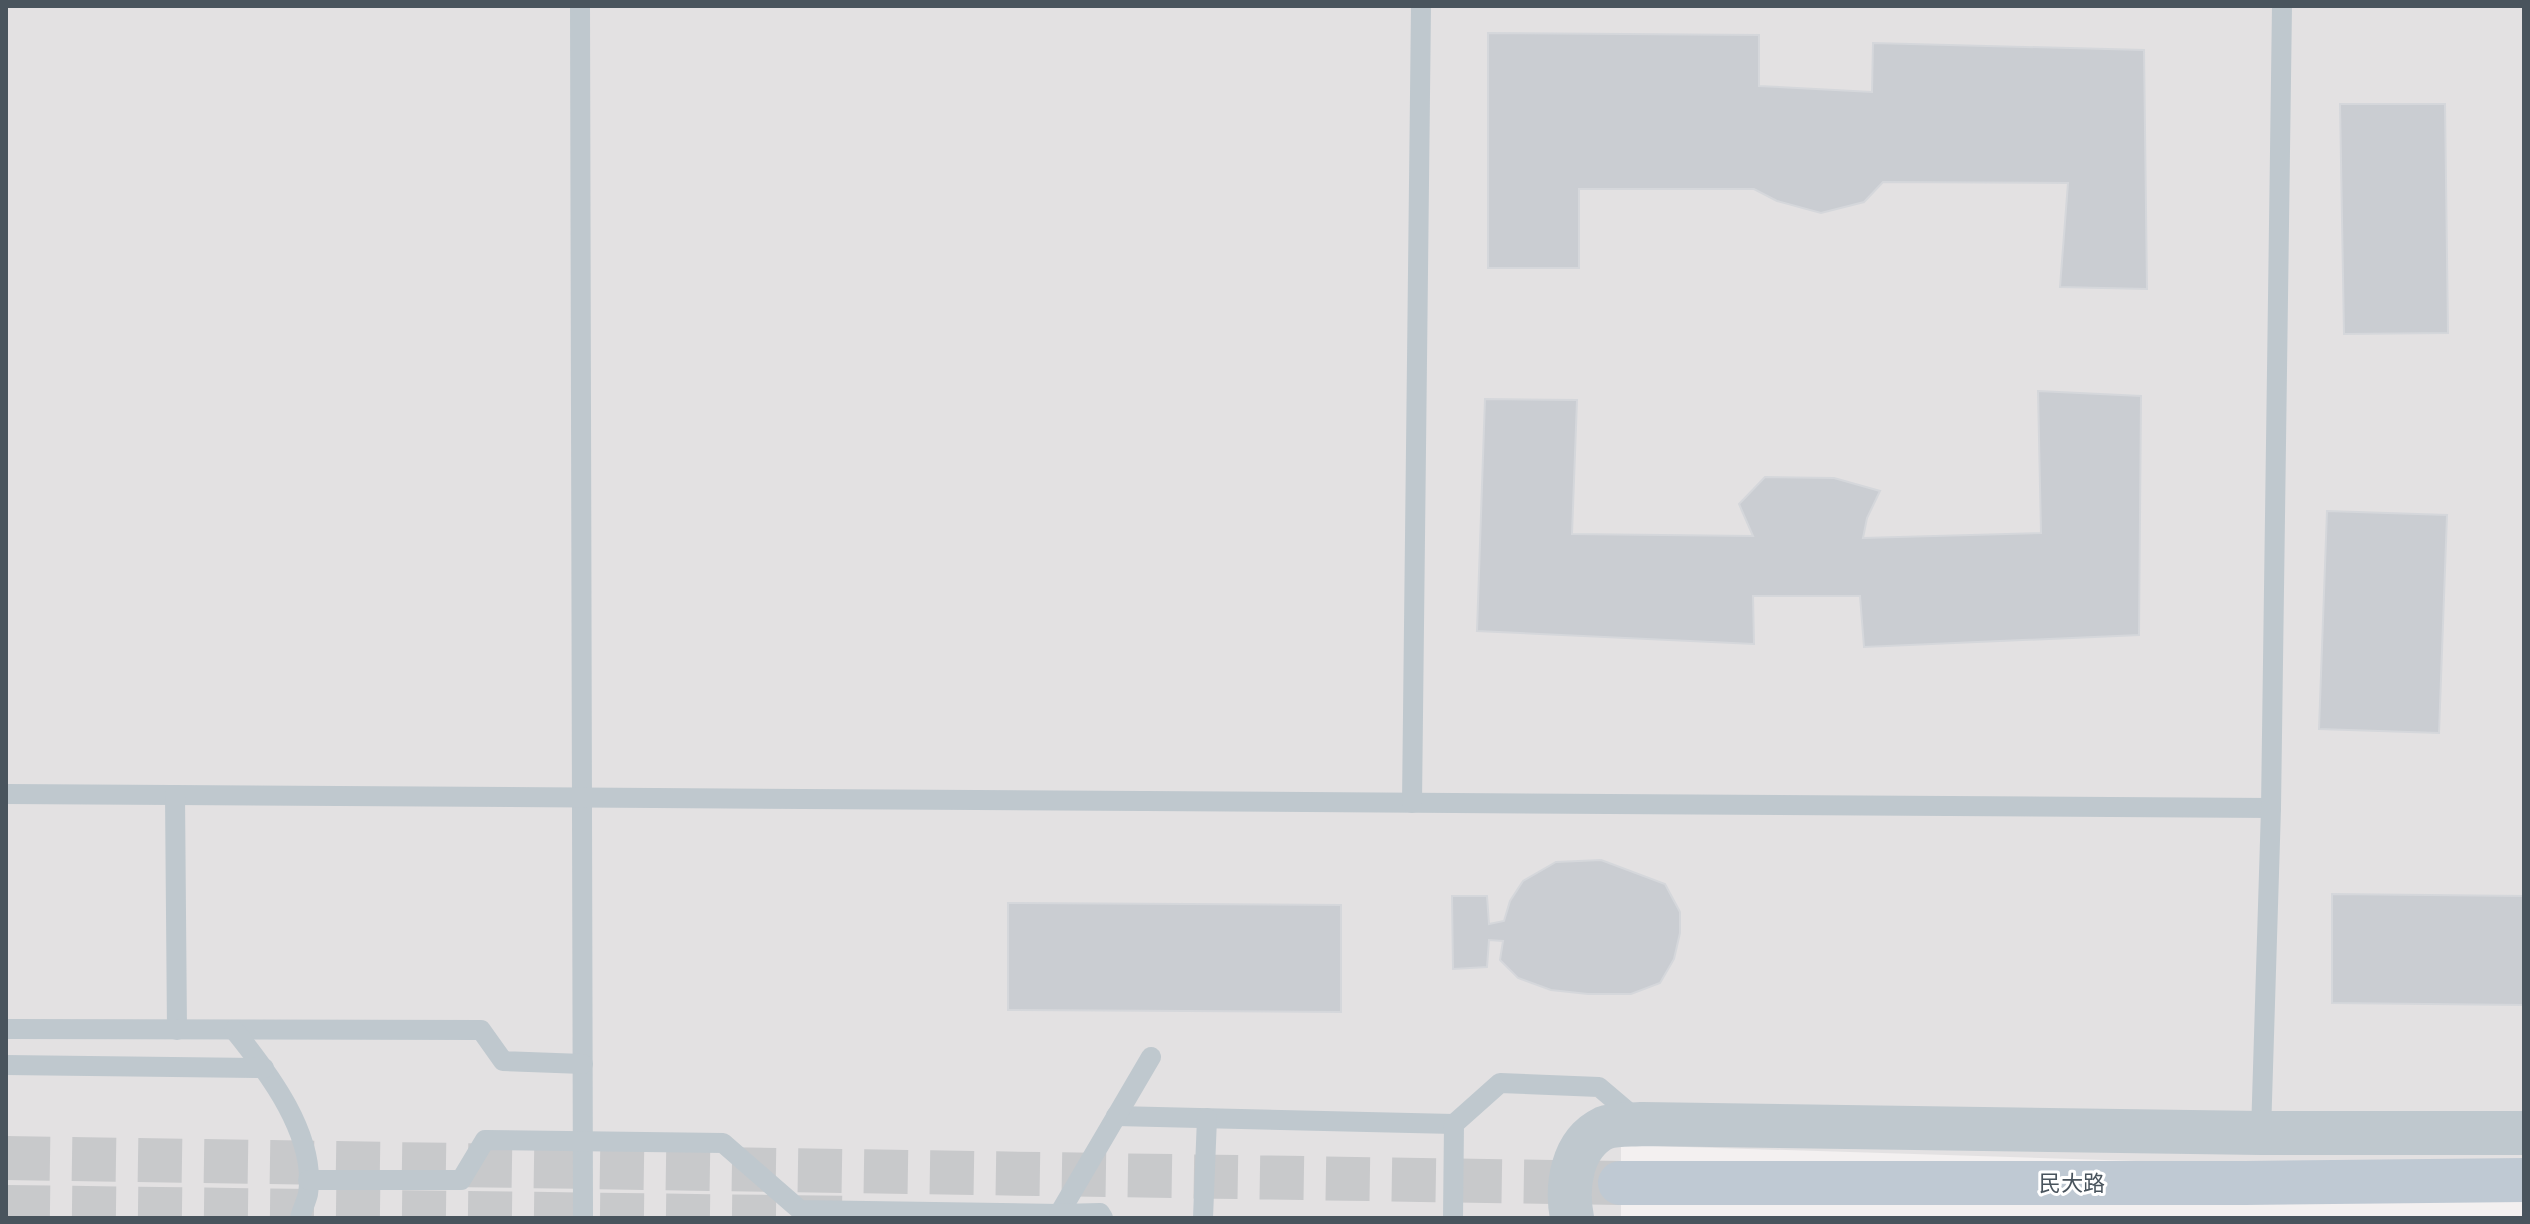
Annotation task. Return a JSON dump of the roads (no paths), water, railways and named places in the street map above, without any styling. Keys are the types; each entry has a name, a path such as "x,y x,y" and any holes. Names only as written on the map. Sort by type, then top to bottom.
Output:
{"main road":[{"name":"民大路","path":"1620,1183 2524,1180"}],"street":[{"path":"1572,1218 1572,1171 1587,1141 1605,1127 1642,1124 2261,1133 2524,1133"}],"lane":[{"path":"580,6 583,1218"},
{"path":"1412,803 1421,6"},
{"path":"2261,1133 2271,808 2282,6"},
{"path":"6,794 2271,808"},
{"path":"175,795 177,1030"},
{"path":"6,1029 481,1030 503,1061 583,1064"},
{"path":"234,1030 264,1068 287,1106 301,1140 308,1171 308,1193 300,1218"},
{"path":"1059,1214 1151,1057"},
{"path":"6,1065 264,1068"},
{"path":"1116,1116 1454,1124 1500,1083 1599,1087 1642,1124"},
{"path":"1203,1218 1207,1118"},
{"path":"1453,1218 1454,1124"},
{"path":"308,1180 461,1180 485,1140 723,1143 800,1210 1100,1213 1103,1218"}],"tunnel":[{"path":"6,1158 1620,1183"},
{"path":"6,1207 852,1218"}]}
